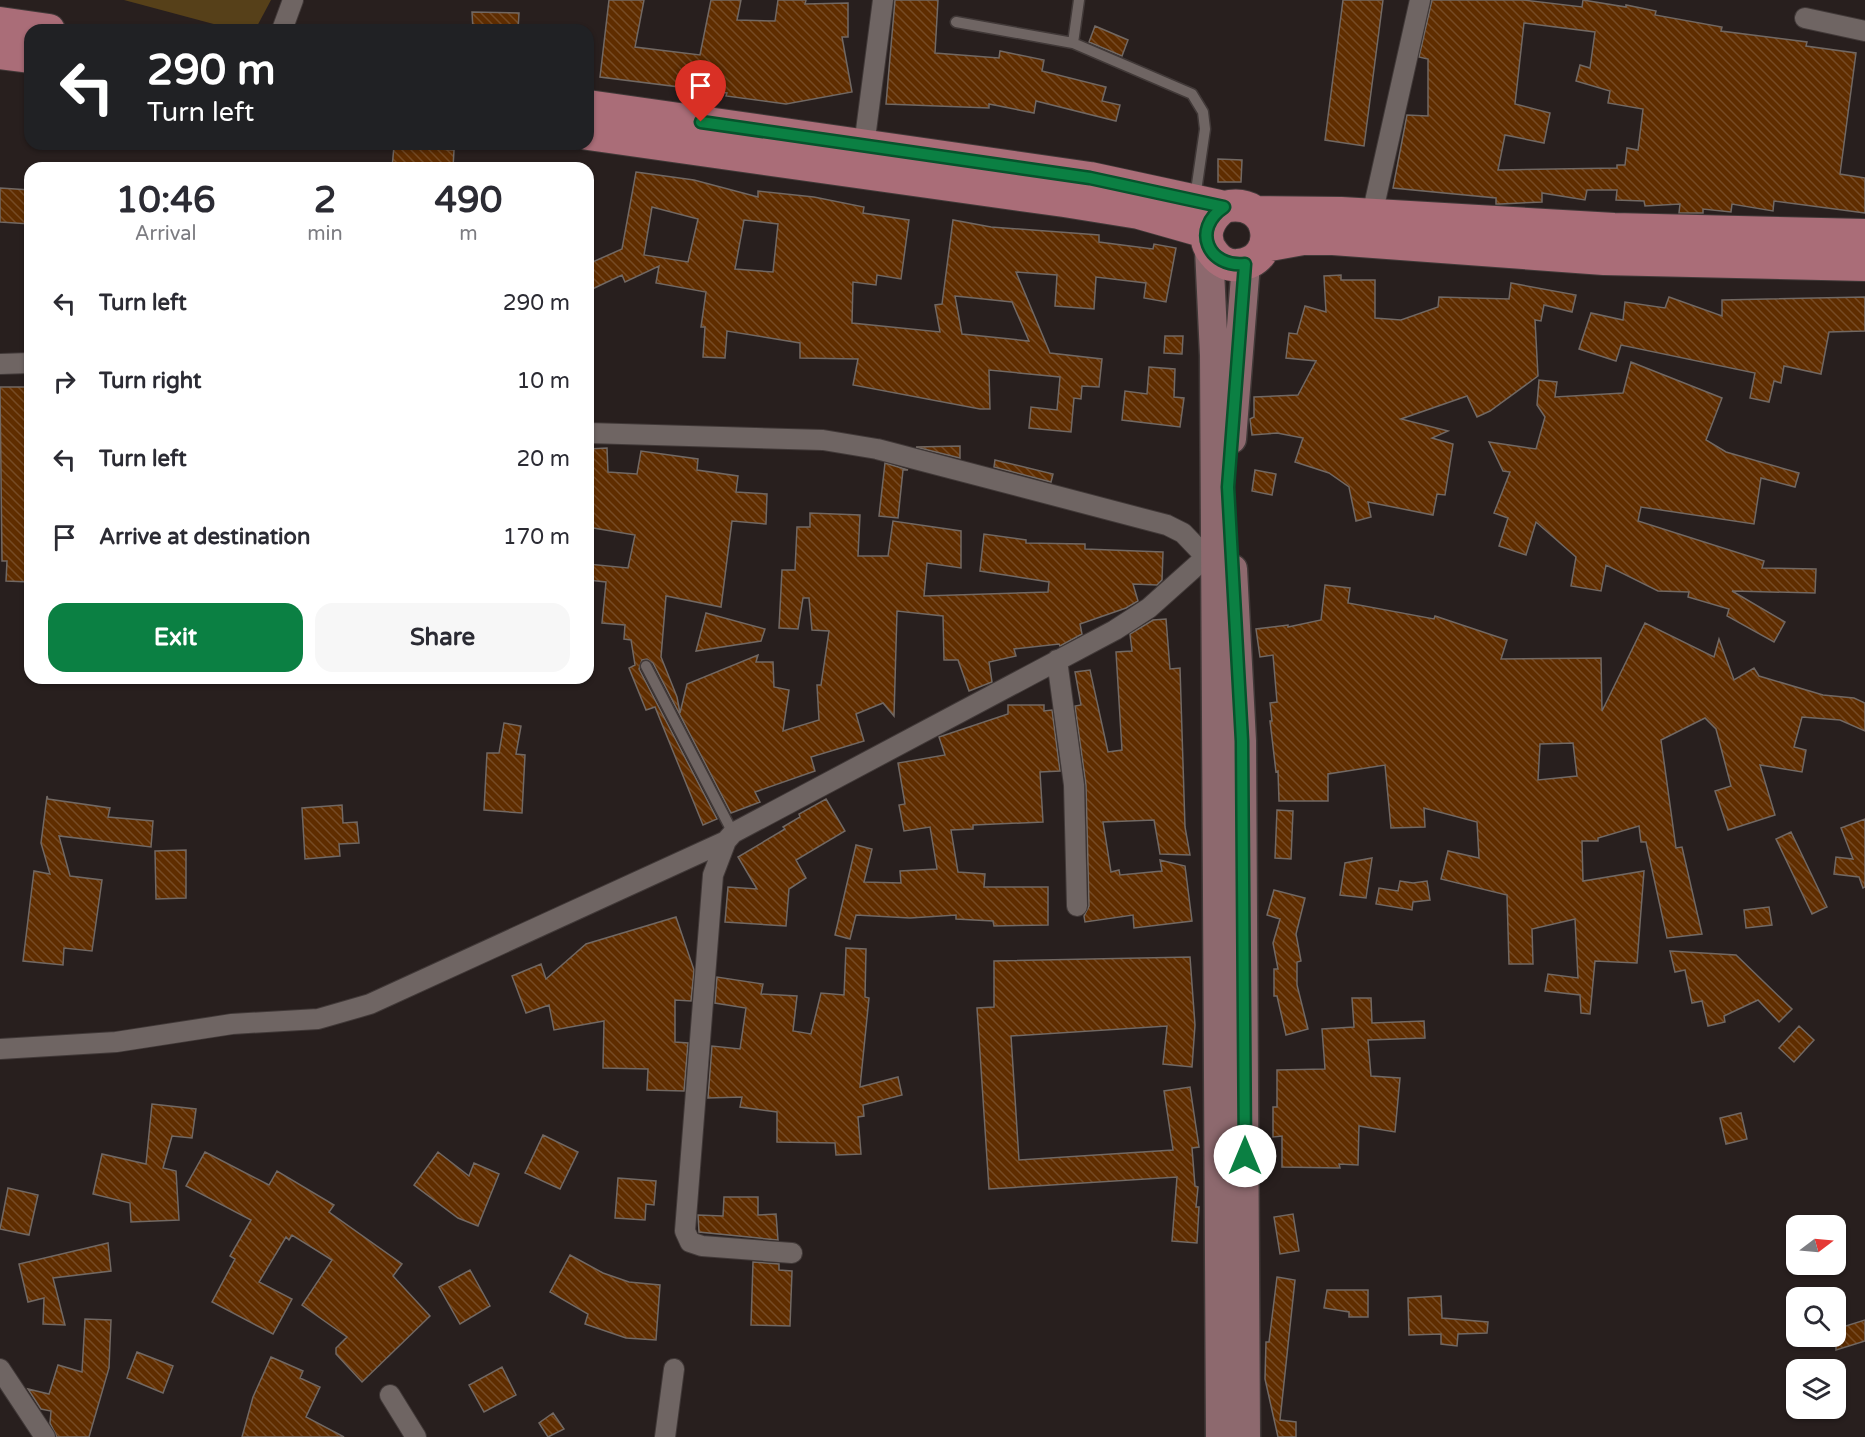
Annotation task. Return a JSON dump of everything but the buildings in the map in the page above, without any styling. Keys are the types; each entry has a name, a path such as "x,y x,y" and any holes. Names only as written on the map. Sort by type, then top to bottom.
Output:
{"main road":[{"path":"0,23 24,26"},
{"path":"0,53 24,56"},
{"path":"594,107 1090,178 1208,222"},
{"path":"594,135 1208,222 1235,204 1246,206 1256,212 1372,215 1614,229 1865,235"},
{"path":"1220,1437 1232,1269 1242,741 1228,487 1255,255 1265,228 1256,212"},
{"path":"1208,222 1218,260 1232,266 1255,255 1303,239 1333,239 1604,259 1865,266"},
{"path":"1208,222 1214,355 1210,553 1232,1269 1246,1437"}],"street":[{"path":"284,24 293,0"},
{"path":"864,146 883,0"},
{"path":"1372,215 1420,0"},
{"path":"1804,18 1865,31"},
{"path":"0,364 24,363"},
{"path":"0,1049 116,1042 232,1024 318,1019 370,1004 730,837 1115,630 1149,608 1210,553 1183,533 1167,525 877,449 823,441 594,432"},
{"path":"1057,660 1074,784 1077,906"},
{"path":"730,837 713,875 685,1231 690,1242 702,1246 792,1253"},
{"path":"0,1369 45,1437"},
{"path":"665,1437 674,1369"},
{"path":"390,1395 416,1437"}],"lane":[{"path":"1073,43 1078,0"},
{"path":"956,22 1073,43 1192,94 1203,112 1208,222"},
{"path":"646,666 730,837"}],"shaded area":[{"path":"124,0 271,0 258,24 214,24"}],"route":[{"path":"701,122 1090,178 1224,207 1215,213 1209,222 1206,232 1209,249 1218,260 1232,266 1245,264 1228,487 1242,741 1245,1156"}]}
